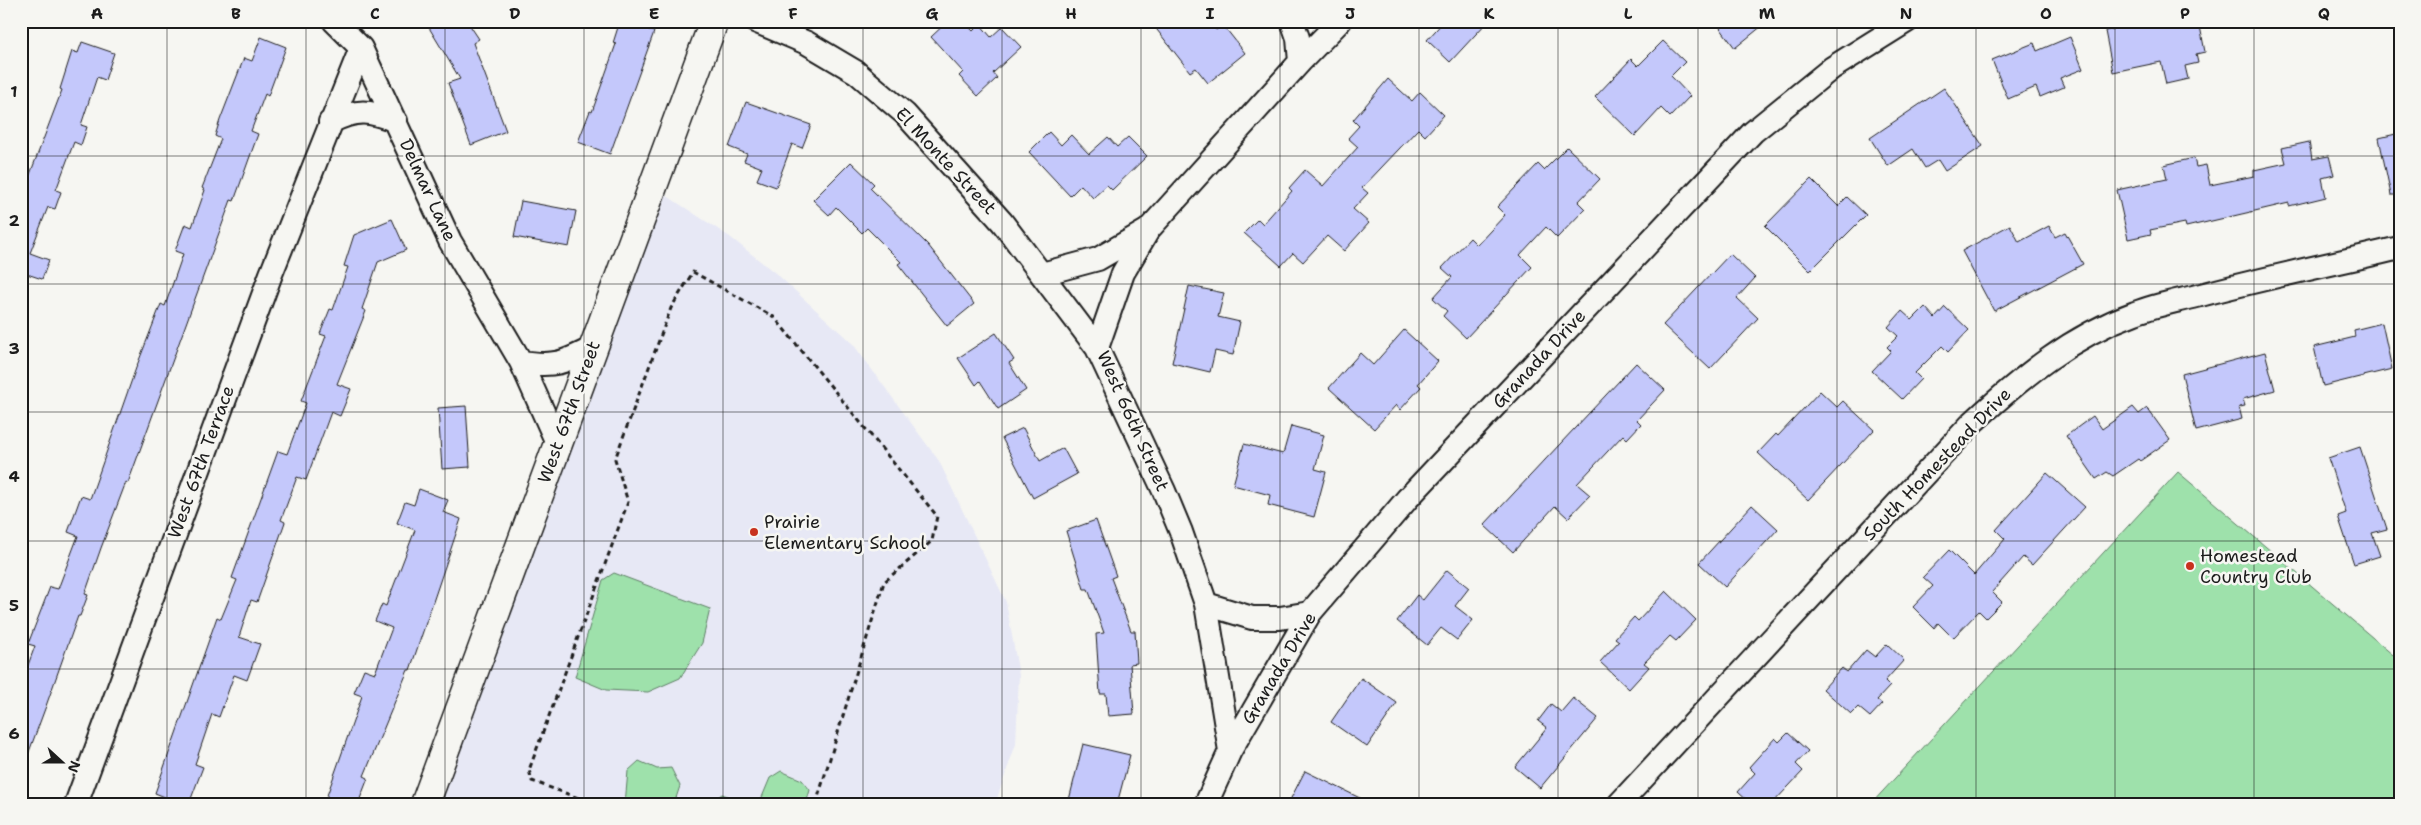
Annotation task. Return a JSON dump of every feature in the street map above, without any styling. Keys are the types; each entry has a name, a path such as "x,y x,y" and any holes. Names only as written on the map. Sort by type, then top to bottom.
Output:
{"street":[{"name":"Delmar Lane","path":"334,21 361,48 450,241 520,362 558,445"},
{"name":"West 67th Street","path":"425,804 714,21"},
{"name":"El Monte Street","path":"755,21 807,43 856,72 905,114 1002,222 1097,348"},
{"path":"1292,21 1298,38 1300,62"},
{"name":"West 66th Street","path":"1230,751 1206,604 1181,532 1164,491 1097,348 1123,273 1149,229 1300,62 1340,21"},
{"name":"Granada Drive","path":"1230,751 1310,613 1335,586 1408,498 1753,132 1832,68 1906,21"},
{"name":"West 67th Terrace","path":"76,804 271,274 361,48"},
{"path":"330,122 350,112 377,114 396,122"},
{"path":"1042,274 1098,259 1149,229"},
{"name":"South Homestead Drive","path":"1619,804 1973,422 2021,379 2049,358 2082,338 2135,312 2217,290 2400,248"},
{"path":"520,362 543,365 563,363 593,348"},
{"path":"1206,604 1252,618 1280,618 1310,613"},
{"path":"1206,804 1230,751"}],"path":[{"path":"595,804 532,781 529,770 628,502 615,458 671,308 693,272 774,317 937,516 932,541 884,582 816,804"}],"shaded area":[{"name":"Prairie Elementary School","path":"661,192 730,237 779,276 853,344 939,461 1006,602 1019,675 1016,744 995,804 436,804"}],"green space":[{"name":"Homestead Country Club","path":"2178,472 2400,661 2400,804 1871,804"},
{"path":"614,573 710,609 702,643 680,678 648,692 606,690 575,677 603,580"},
{"path":"639,761 657,769 671,768 680,786 674,804 625,804 628,771"},
{"path":"781,771 802,780 810,790 806,804 756,804 760,802 770,778"},
{"path":"722,794 750,804 708,804"}],"building":[{"path":"425,21 467,21 479,39 473,43 506,131 471,145 448,83 460,79"},
{"path":"620,21 652,21 649,30 654,32 610,154 578,142 590,111 592,112 616,44 613,43"},
{"path":"948,21 963,21 973,31 980,24 991,37 1002,27 1021,47 993,73 997,78 978,96 959,76 963,72 931,37"},
{"path":"1150,21 1208,21 1216,30 1223,25 1245,53 1208,83 1196,68 1190,72"},
{"path":"1444,21 1488,21 1450,62 1427,40"},
{"path":"1715,21 1768,21 1735,48"},
{"path":"2112,21 2199,21 2205,52 2196,54 2198,63 2185,66 2188,79 2166,84 2161,62 2113,72 2105,31 2114,29"},
{"path":"261,37 286,47 268,96 265,94 251,131 258,134 234,201 231,200 128,483 126,482 101,548 85,594 88,595 80,616 78,616 23,768 21,767 21,684 35,646 28,644 50,587 58,589 78,536 68,532 81,496 90,499 136,368 161,304 165,306 183,254 175,251 185,224 192,227 205,190 202,188 221,139 215,136 220,120 244,58 252,61"},
{"path":"2070,37 2083,69 2060,78 2064,87 2040,97 2036,87 2008,99 1992,60 2034,43 2037,51"},
{"path":"1663,41 1685,62 1671,76 1690,96 1670,117 1661,108 1635,136 1595,97 1631,59 1638,66"},
{"path":"82,42 114,53 105,80 97,77 81,125 87,127 81,145 74,142 56,190 61,192 55,209 48,207 30,253 49,260 42,279 21,272 21,198 62,90 60,89 72,51 78,53"},
{"path":"1388,79 1412,101 1420,92 1444,115 1425,136 1418,129 1362,188 1368,193 1353,209 1369,223 1344,251 1327,236 1303,262 1293,253 1281,266 1244,233 1258,219 1263,224 1292,191 1289,188 1305,170 1323,186 1358,147 1348,138 1359,126 1353,120"},
{"path":"1944,88 1983,146 1945,171 1938,160 1925,168 1913,149 1888,166 1870,138"},
{"path":"746,102 811,125 802,148 792,144 776,187 757,180 762,168 744,161 747,154 729,147"},
{"path":"1049,132 1061,145 1071,135 1089,154 1108,137 1117,147 1128,137 1147,156 1112,190 1107,185 1093,198 1081,185 1070,196 1029,152"},
{"path":"2400,133 2400,195 2391,195 2379,138"},
{"path":"2309,142 2312,159 2329,156 2334,175 2322,178 2326,197 2289,206 2289,203 2186,227 2185,223 2150,230 2151,234 2128,239 2117,190 2167,179 2164,165 2194,158 2196,167 2206,165 2210,185 2254,176 2254,170 2286,163 2282,148"},
{"path":"1567,147 1600,179 1578,202 1585,209 1557,238 1546,227 1520,255 1532,267 1466,338 1443,316 1447,311 1433,298 1452,277 1442,268 1470,238 1477,245 1505,215 1497,207 1538,164 1544,170"},
{"path":"851,162 874,184 870,188 928,245 974,304 947,326 898,264 901,262 867,228 862,233 836,207 829,215 813,200"},
{"path":"1811,179 1838,206 1847,197 1866,215 1810,271 1765,226"},
{"path":"521,201 576,211 569,247 514,237"},
{"path":"392,219 406,250 378,262 362,309 366,311 337,384 351,389 340,416 331,412 306,480 297,477 281,520 285,522 257,602 251,600 239,637 260,644 247,680 234,675 219,717 212,714 195,764 203,767 189,804 182,804 155,793 217,617 221,619 237,580 232,578 278,451 287,454 306,403 301,401 326,336 320,334 330,309 333,310 348,267 344,266 354,235"},
{"path":"2010,225 2019,242 2049,226 2055,237 2065,232 2083,264 1994,311 1962,251"},
{"path":"1730,254 1755,278 1737,298 1758,318 1710,369 1663,325"},
{"path":"1189,286 1224,293 1218,317 1240,322 1233,355 1215,351 1210,372 1172,363"},
{"path":"1925,307 1935,318 1945,307 1969,330 1948,352 1942,346 1915,373 1921,379 1902,399 1872,371 1891,351 1887,347 1898,336 1888,327 1902,311 1912,320"},
{"path":"2382,323 2392,369 2323,386 2314,347 2355,337 2354,330"},
{"path":"1404,330 1438,361 1418,384 1421,387 1400,410 1396,405 1374,429 1329,388 1360,353 1373,365"},
{"path":"996,333 1014,360 1009,363 1026,390 998,409 980,381 976,385 958,358"},
{"path":"2265,352 2275,390 2243,399 2245,406 2239,407 2242,419 2196,431 2182,374"},
{"path":"1636,363 1665,390 1637,420 1641,424 1627,439 1623,435 1577,484 1590,495 1568,518 1555,506 1513,552 1484,525"},
{"path":"1820,391 1837,407 1843,401 1874,430 1808,500 1758,453 1776,434 1778,436"},
{"path":"466,406 470,467 442,469 438,408"},
{"path":"2133,407 2139,414 2147,408 2170,440 2140,461 2138,459 2113,476 2107,472 2096,479 2066,436 2093,416 2102,429"},
{"path":"1291,426 1324,435 1315,469 1326,472 1314,517 1268,505 1270,495 1233,485 1244,444 1283,454"},
{"path":"1023,428 1040,461 1063,448 1077,474 1033,498 1002,438"},
{"path":"2360,447 2387,529 2372,533 2380,556 2354,564 2338,516 2346,513 2328,458"},
{"path":"2047,473 2085,507 2032,565 2023,557 1992,592 2002,602 1986,618 1979,611 1953,638 1938,623 1934,628 1913,607 1933,586 1923,577 1949,550 1974,575 2005,539 1996,530"},
{"path":"419,489 448,500 443,512 461,519 410,670 408,670 364,776 368,778 358,804 324,804 362,696 354,693 364,669 375,673 392,628 375,621 382,604 386,606 415,530 397,523 405,502 414,505"},
{"path":"1752,505 1778,529 1725,587 1699,563"},
{"path":"1096,520 1116,576 1111,578 1131,631 1135,631 1137,663 1130,664 1134,714 1108,716 1106,694 1100,694 1096,634 1104,633 1088,589 1084,589 1066,531"},
{"path":"1447,570 1469,588 1455,606 1473,620 1457,640 1441,628 1427,645 1397,621 1417,595 1423,600"},
{"path":"1666,591 1696,620 1676,641 1670,636 1644,663 1649,667 1629,689 1600,662 1619,641 1615,638 1634,617 1638,621"},
{"path":"1887,644 1904,660 1885,681 1890,686 1877,700 1882,704 1870,717 1858,707 1851,714 1823,689 1842,668 1847,672 1866,650 1875,657"},
{"path":"1361,678 1397,703 1367,747 1331,722"},
{"path":"1573,698 1598,718 1540,788 1515,767 1547,728 1538,721 1551,704 1561,712"},
{"path":"1788,733 1808,751 1796,764 1803,771 1772,804 1751,804 1738,792 1755,773 1749,767 1775,738 1779,742"},
{"path":"1083,744 1130,755 1117,804 1068,804"},
{"path":"1305,771 1372,804 1288,804"}],"place":[{"name":"Prairie Elementary School","path":"754,532"},
{"name":"Homestead Country Club","path":"2190,566"}]}
